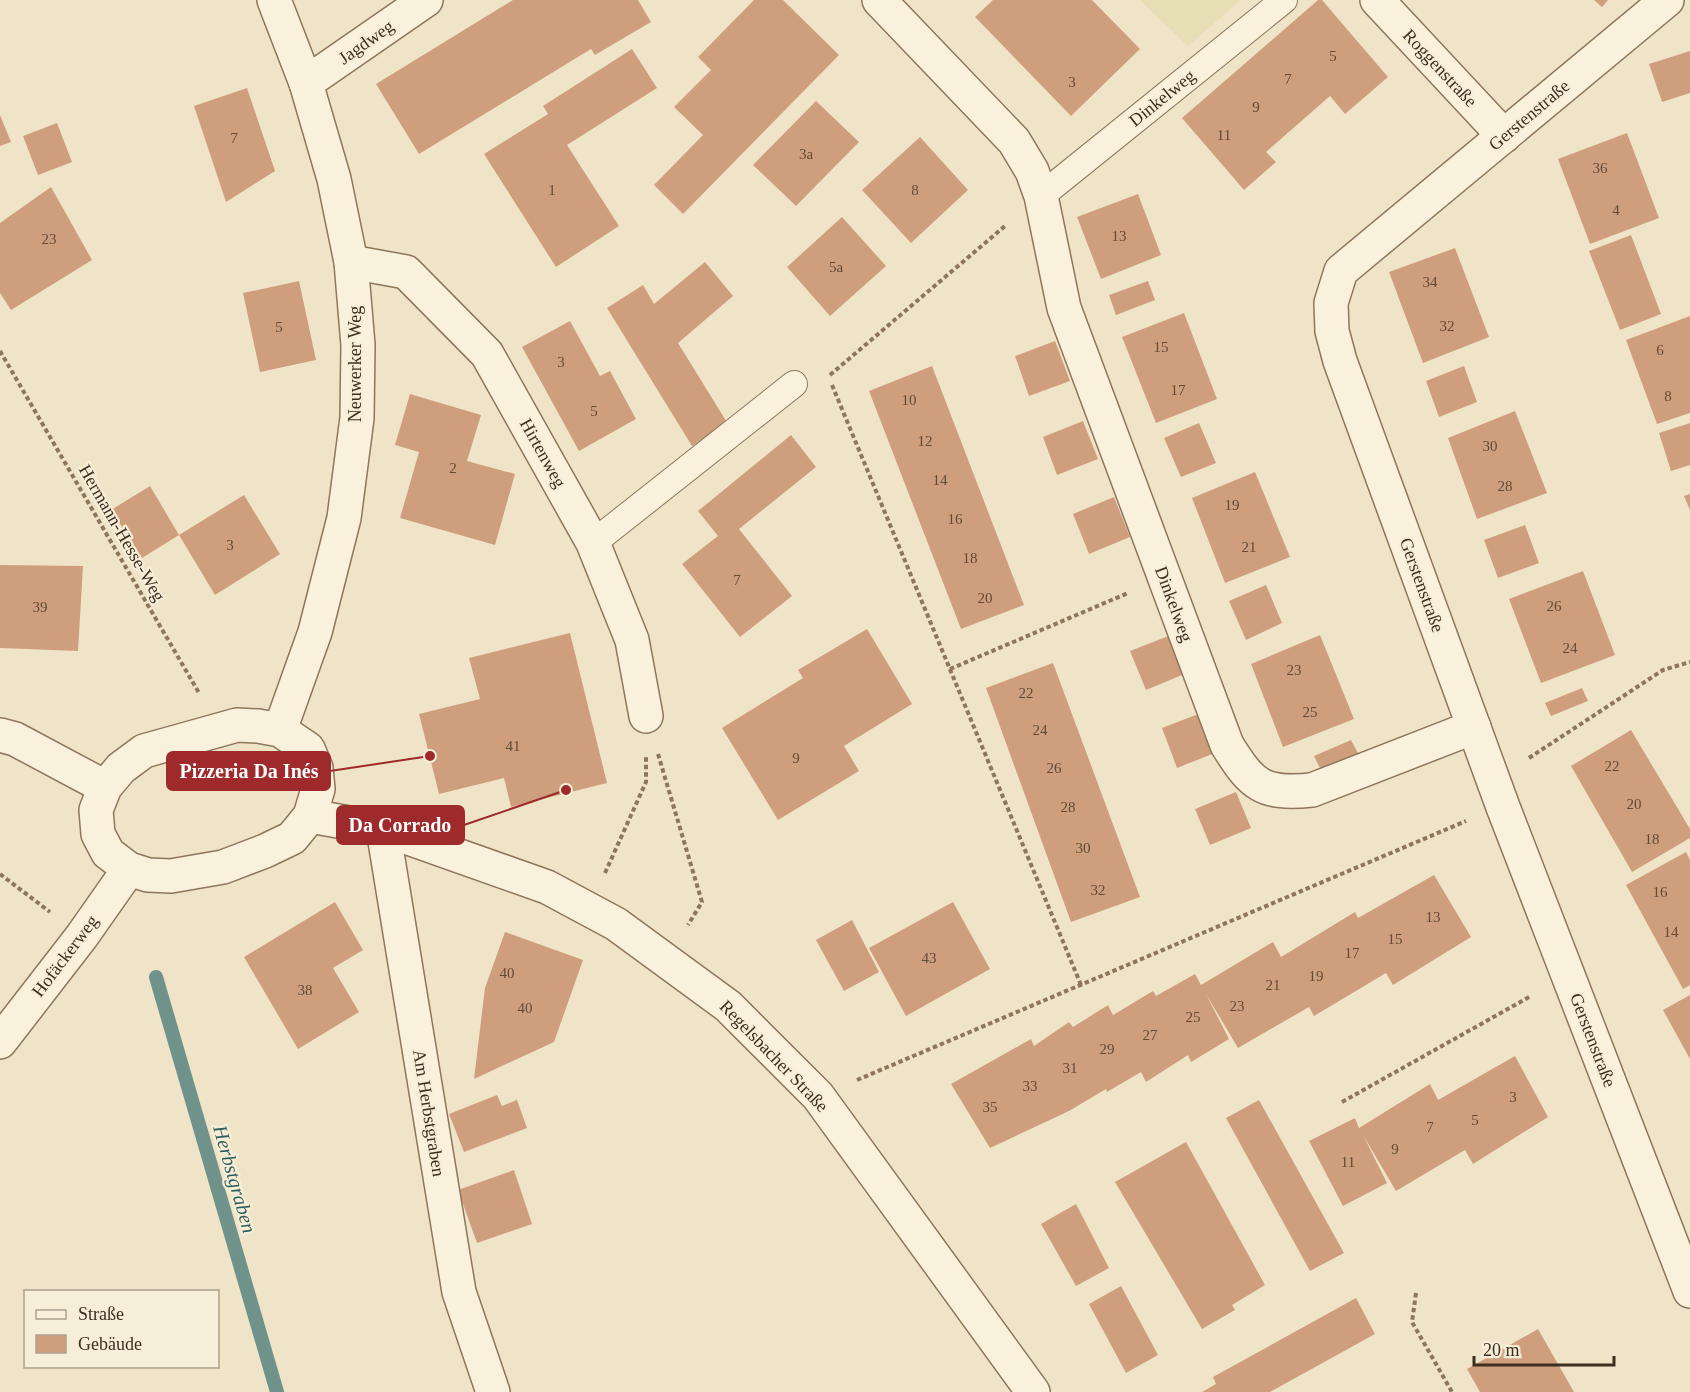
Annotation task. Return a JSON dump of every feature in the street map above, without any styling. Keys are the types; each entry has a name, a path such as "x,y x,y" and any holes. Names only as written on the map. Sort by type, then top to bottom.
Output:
{"street":[{"name":"Neuwerker Weg","path":"274,0 306,83 334,179 351,262 358,345 357,418 344,518 315,632 280,730"},
{"name":"Jagdweg","path":"306,83 426,0"},
{"name":"Dinkelweg","path":"879,0 1014,141 1032,171 1041,196 1064,308 1227,744 1243,771 1262,786 1285,793 1312,790 1474,727"},
{"name":"Roggenstraße","path":"1377,0 1504,136"},
{"name":"Gerstenstraße","path":"1667,0 1341,271 1331,303 1332,331 1340,361 1503,807 1690,1291"},
{"name":"Hirtenweg","path":"351,262 406,272 487,354 593,543 632,640 646,716"},
{"path":"237,725 280,730 308,749 316,768 318,789 310,816 292,838 265,852 223,867 171,876 148,875 129,869 108,853 98,834 96,810 105,787 121,768 144,751 237,725"},
{"path":"0,735 15,739 105,787"},
{"name":"Regelsbacher Straße","path":"310,816 382,829 547,887 616,924 728,1006 818,1096 1033,1392"},
{"name":"Am Herbstgraben","path":"382,829 459,1292 493,1392"},
{"name":"Hofäckerweg","path":"0,1042 82,936 129,869"}],"lane":[{"name":"Dinkelweg","path":"1041,196 1284,0"},
{"path":"593,543 794,384"}],"path":[{"name":"Hermann-Hesse-Weg","path":"0,351 194,682 215,731"},
{"path":"828,376 1081,985"},
{"path":"950,669 1164,577"},
{"path":"1491,774 1526,760 1663,670 1690,662"},
{"path":"646,716 702,902 667,962"},
{"path":"589,909 646,782"},
{"path":"818,1096 1503,807"},
{"path":"0,874 82,936"},
{"path":"1342,1102 1568,975"},
{"path":"1416,1293 1412,1322 1452,1392"}],"shaded area":[{"path":"1140,0 1241,0 1188,46"}],"building":[{"path":"513,0 638,0 651,22 595,55 591,49 419,154 376,84"},
{"path":"754,0 783,0 839,55 683,214 654,185 703,135 674,107 711,70 698,57"},
{"path":"993,0 1092,0 1140,49 1071,116 975,17"},
{"path":"1318,0 1322,0 1388,77 1345,114 1330,96 1266,152 1276,162 1244,190 1182,118"},
{"path":"1594,0 1608,0 1602,7"},
{"path":"632,49 657,88 567,145 619,226 556,267 484,154 548,114 543,106"},
{"path":"1690,51 1690,93 1662,102 1649,64"},
{"path":"247,88 275,171 226,202 194,106"},
{"path":"816,101 859,142 796,206 753,165"},
{"path":"0,115 11,142 0,146"},
{"path":"57,123 72,162 38,175 23,136"},
{"path":"1627,133 1659,218 1590,244 1558,159"},
{"path":"920,137 968,190 911,243 862,190"},
{"path":"51,187 92,260 11,310 0,293 0,223"},
{"path":"1138,194 1161,255 1101,279 1077,217"},
{"path":"842,217 886,266 830,316 787,267"},
{"path":"1631,235 1661,314 1620,330 1589,251"},
{"path":"1455,248 1489,337 1423,363 1389,272"},
{"path":"705,262 733,296 678,343 728,424 692,446 607,308 643,285 654,304"},
{"path":"299,281 316,360 260,372 243,293"},
{"path":"1148,281 1155,300 1116,315 1109,295"},
{"path":"1184,313 1217,399 1156,423 1122,337"},
{"path":"1690,316 1690,413 1657,424 1626,340"},
{"path":"570,321 600,376 610,371 636,419 579,451 522,347"},
{"path":"1055,341 1070,381 1029,396 1015,356"},
{"path":"932,366 1024,605 961,629 869,391"},
{"path":"1464,366 1477,402 1439,417 1426,381"},
{"path":"410,394 481,415 467,461 515,474 495,545 400,518 419,452 395,445"},
{"path":"1515,411 1547,493 1477,519 1448,438"},
{"path":"1083,421 1098,459 1057,475 1043,437"},
{"path":"1199,423 1216,463 1181,477 1164,438"},
{"path":"1690,423 1690,465 1671,471 1659,433"},
{"path":"791,435 816,467 739,529 792,596 740,637 682,564 718,536 698,511"},
{"path":"1255,472 1290,557 1225,583 1192,498"},
{"path":"150,486 179,535 142,558 111,510"},
{"path":"1690,494 1690,510 1684,496"},
{"path":"244,495 280,554 215,595 179,535"},
{"path":"1114,497 1130,537 1089,554 1073,514"},
{"path":"1525,525 1539,563 1498,578 1484,540"},
{"path":"0,565 83,566 78,651 0,648"},
{"path":"1583,571 1615,655 1541,683 1509,599"},
{"path":"1266,585 1282,623 1246,640 1229,601"},
{"path":"867,629 912,704 844,746 859,771 778,820 722,728 803,678 798,670"},
{"path":"570,633 607,783 511,807 504,778 439,794 419,714 480,699 469,658"},
{"path":"1171,635 1187,673 1146,690 1130,651"},
{"path":"1320,635 1354,719 1283,747 1251,664"},
{"path":"1053,663 1140,897 1071,922 986,688"},
{"path":"1582,688 1588,701 1551,716 1545,703"},
{"path":"1201,713 1217,752 1177,768 1162,728"},
{"path":"1631,730 1690,829 1690,838 1632,872 1571,766"},
{"path":"1351,740 1360,757 1323,774 1314,756"},
{"path":"1236,792 1251,828 1210,845 1195,809"},
{"path":"1686,852 1690,860 1690,985 1683,989 1626,885"},
{"path":"1434,875 1471,937 1393,985 1386,973 1314,1016 1309,1007 1238,1048 1206,994 1229,1039 1191,1062 1188,1055 1146,1082 1141,1072 1107,1092 1106,1089 1069,1111 990,1148 951,1084 1031,1039 1034,1046 1069,1022 1073,1027 1108,1005 1113,1015 1153,991 1156,996 1195,974 1201,985 1273,942 1281,957 1355,912 1358,918"},
{"path":"335,902 363,950 333,968 359,1012 298,1049 244,957"},
{"path":"953,902 990,969 906,1016 869,948"},
{"path":"852,920 879,972 844,991 816,940"},
{"path":"505,932 583,960 554,1042 474,1079 485,988"},
{"path":"1690,995 1690,1059 1663,1010"},
{"path":"1515,1056 1548,1117 1473,1164 1465,1150 1396,1191 1363,1135 1387,1183 1343,1206 1309,1141 1355,1118 1359,1128 1430,1084 1438,1100"},
{"path":"497,1095 502,1106 517,1100 527,1128 464,1152 449,1114"},
{"path":"1259,1100 1344,1253 1310,1271 1226,1118"},
{"path":"1186,1142 1265,1285 1232,1305 1235,1310 1202,1329 1115,1182"},
{"path":"514,1170 532,1224 477,1243 458,1190"},
{"path":"1076,1204 1109,1268 1076,1286 1041,1224"},
{"path":"1121,1286 1158,1355 1126,1373 1089,1304"},
{"path":"1356,1298 1375,1334 1270,1392 1202,1392 1216,1384 1213,1377"},
{"path":"1538,1329 1574,1392 1480,1392 1467,1369"}],"waterway":[{"name":"Herbstgraben","path":"156,977 277,1392"}],"place":[{"name":"Pizzeria Da Inés","path":"430,756"},
{"name":"Da Corrado","path":"566,790"}]}
